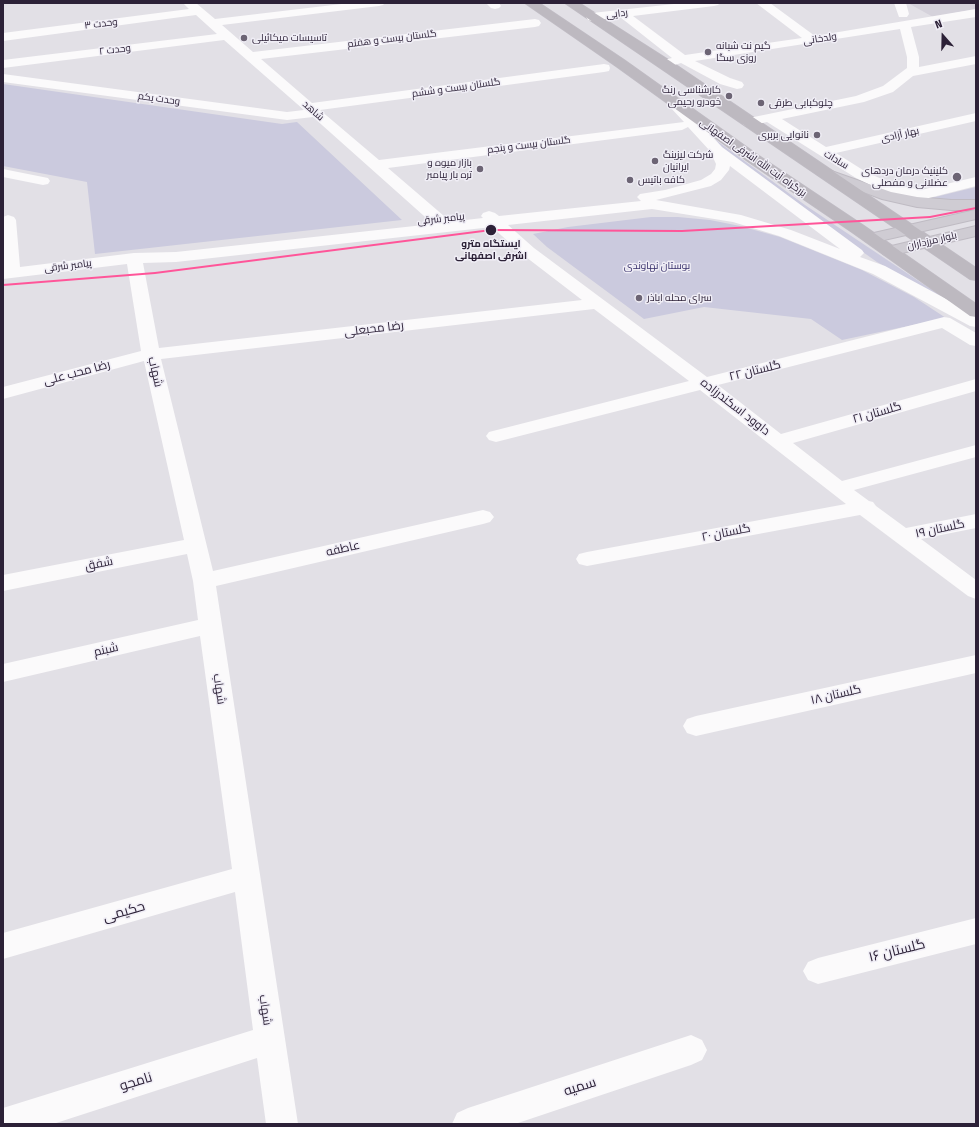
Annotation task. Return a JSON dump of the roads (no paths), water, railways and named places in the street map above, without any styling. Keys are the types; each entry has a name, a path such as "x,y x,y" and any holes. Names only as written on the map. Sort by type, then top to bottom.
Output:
{"highway":[{"path":"521,3 560,23"},
{"name":"بزرگراه آیت الله اشرفی اصفهانی","path":"531,3 976,312"},
{"path":"571,3 665,64 976,275"}],"main road":[{"path":"823,172 887,196 951,205 976,205"},
{"name":"بلوار مرزداران","path":"871,238 976,214"},
{"name":"بلوار مرزداران","path":"889,251 976,231"}],"street":[{"path":"212,23 379,3"},
{"name":"ردایی","path":"592,17 714,3"},
{"path":"762,3 813,40"},
{"name":"شاهد","path":"194,7 376,165 440,223"},
{"name":"وحدت ۳","path":"3,37 194,7"},
{"name":"ولدخانی","path":"665,64 682,58 813,40 903,14 976,13"},
{"path":"622,14 682,58 725,81 737,85"},
{"path":"749,122 859,99 873,95 898,82 913,68 913,57 903,14"},
{"name":"گلستان بیست و هفتم","path":"250,56 536,23"},
{"name":"وحدت ۲","path":"3,64 227,36"},
{"path":"909,73 976,60"},
{"name":"گلستان بیست و ششم","path":"313,110 604,68"},
{"name":"وحدت یکم","path":"3,78 287,116 313,110"},
{"path":"671,100 717,150 879,270 976,322"},
{"name":"بهار آزادی","path":"823,152 976,117"},
{"name":"سادات","path":"770,118 823,152 888,188 921,195 976,181"},
{"name":"گلستان بیست و پنجم","path":"376,165 682,126"},
{"name":"پیامبر شرقی","path":"491,218 673,192 706,183 722,170 723,164 717,150"},
{"path":"3,173 43,181"},
{"name":"پیامبر شرقی","path":"7,273 134,258 176,257 440,223 652,204 735,218 792,236 879,270"},
{"name":"داوود اسکندرزاده","path":"491,218 528,250 778,440 838,488 866,507 976,591"},
{"path":"7,273 8,220"},
{"name":"شهاب","path":"134,258 151,354 204,581 245,878 282,1124"},
{"name":"رضا محبعلی","path":"151,354 182,352 597,303"},
{"name":"گلستان ۲۲","path":"496,436 944,322 976,341"},
{"name":"رضا محب علی","path":"3,393 151,354"},
{"name":"گلستان ۲۱","path":"778,440 976,385"},
{"path":"838,488 976,451"},
{"name":"گلستان ۲۰","path":"587,559 866,507"},
{"name":"عاطفه","path":"204,581 483,516"},
{"name":"گلستان ۱۹","path":"904,536 976,521"},
{"name":"شفق","path":"3,583 195,545"},
{"name":"شبنم","path":"3,673 210,626"},
{"name":"گلستان ۱۸","path":"696,726 976,664"},
{"name":"حکیمی","path":"3,946 245,878"},
{"name":"گلستان ۱۶","path":"818,971 976,931"},
{"name":"نامجو","path":"3,1124 269,1040"},
{"name":"سمیه","path":"468,1124 691,1050"}],"place":[{"name":"تاسیسات میکائیلی","path":"244,38"},
{"name":"گیم نت شبانه روزی سِگا","path":"708,52"},
{"name":"کارشناسی رنگ خودرو رحیمی","path":"729,96"},
{"name":"چلوکبابی طرقی","path":"761,103"},
{"name":"نانوایی بربری","path":"817,135"},
{"name":"شرکت لیزینگ ایرانیان","path":"655,161"},
{"name":"بازار میوه و تره بار پیامبر","path":"480,169"},
{"name":"کلینیک درمان دردهای عضلانی و مفصلی","path":"957,177"},
{"name":"کافه باتیس","path":"630,180"},
{"name":"ایستگاه مترو اشرفی اصفهانی","path":"491,230"},
{"name":"سرای محله اباذر","path":"639,298"}],"park label":[{"name":"بوستان نهاوندی","path":"657,266"}]}
